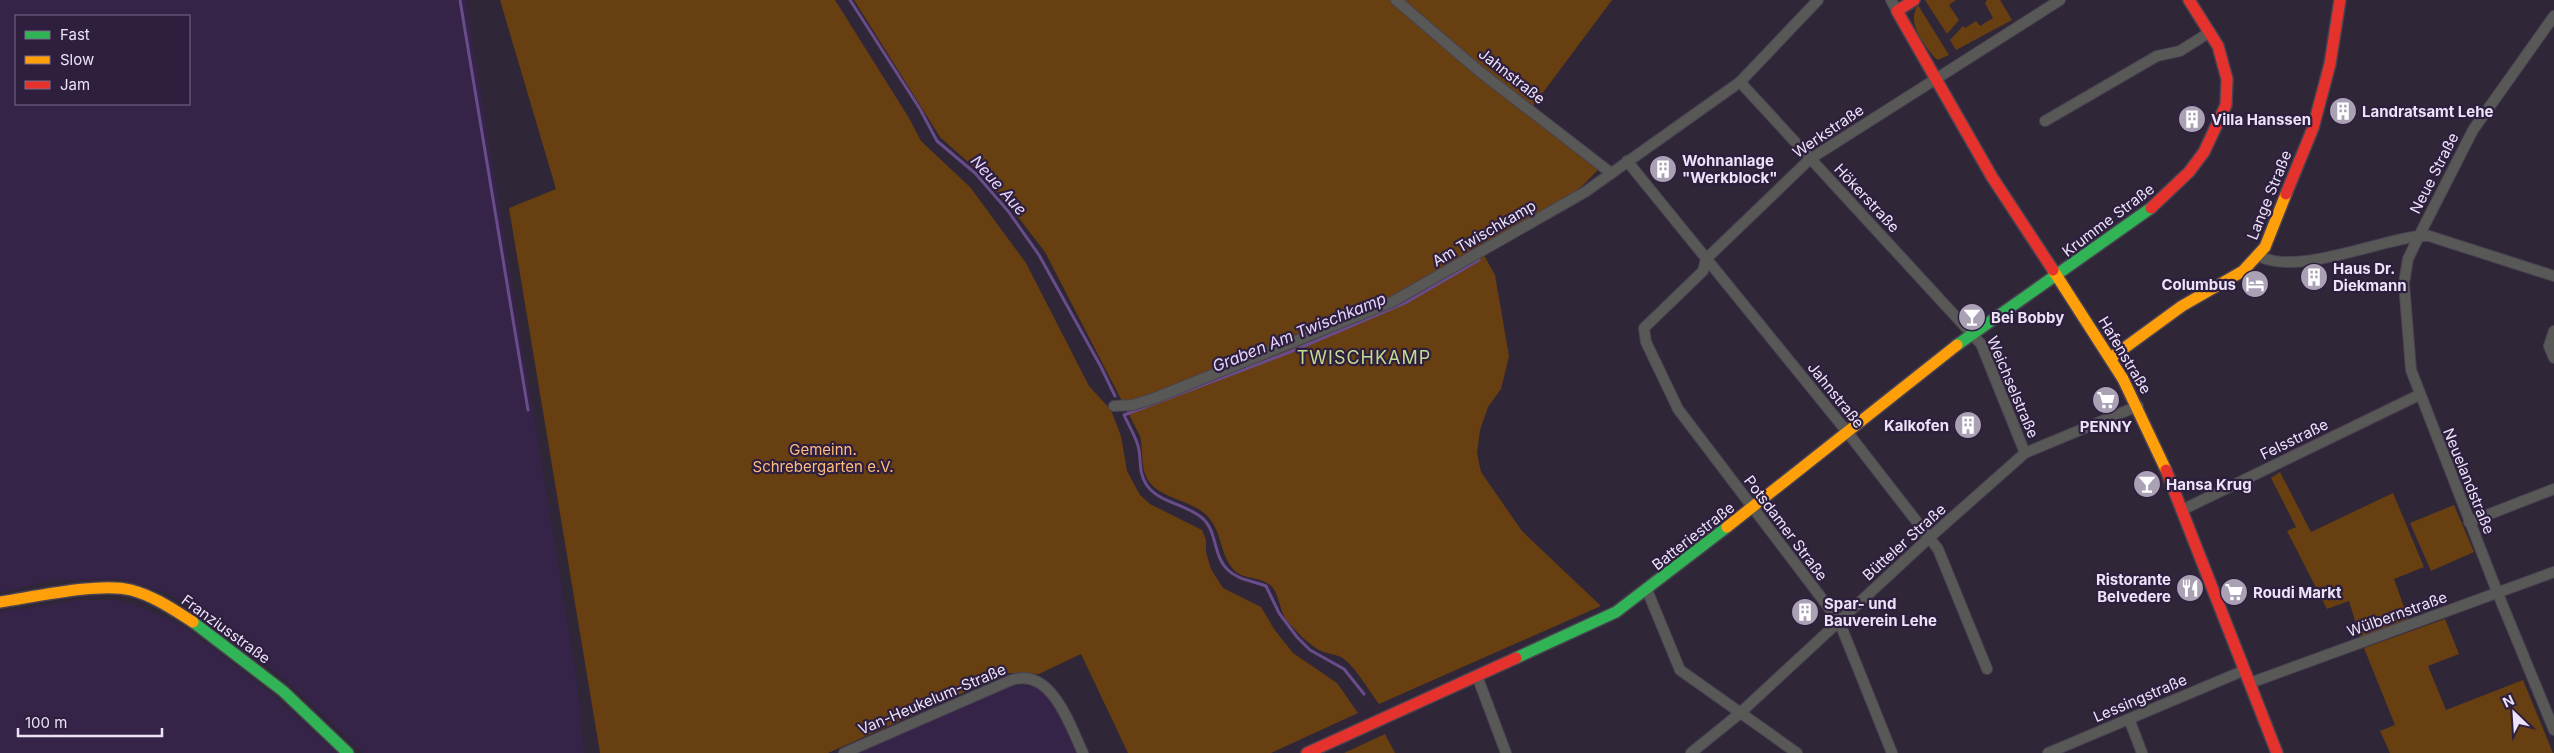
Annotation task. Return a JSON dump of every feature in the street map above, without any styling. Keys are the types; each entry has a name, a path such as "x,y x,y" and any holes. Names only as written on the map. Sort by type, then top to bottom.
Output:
{"street":[{"name":"Jahnstraße","path":"1396,0 1479,71 1611,173"},
{"name":"Am Twischkamp","path":"1114,406 1132,405 1156,398 1392,302 1585,192 1740,82 1818,0"},
{"name":"Hafenstraße","path":"1891,0 1937,78 1972,144 2057,277 2112,357 2138,406 2182,510 2277,753"},
{"path":"1898,11 1914,0"},
{"name":"Werkstraße","path":"1644,328 1703,271 1706,259 1810,159 2060,0"},
{"name":"Krumme Straße","path":"2057,277 2142,216 2189,172 2204,152 2226,105 2227,79 2218,46 2189,0"},
{"name":"Lange Straße","path":"2112,357 2182,306 2243,271 2259,256 2265,247 2313,128 2330,64 2340,0"},
{"name":"Neue Straße","path":"2259,256 2276,262 2301,262 2419,236 2473,130 2554,16"},
{"path":"2044,121 2157,56 2180,51 2210,32"},
{"name":"Hökerstraße","path":"1740,82 1973,334"},
{"name":"Jahnstraße","path":"1627,162 1848,434 1938,549 1987,669"},
{"path":"2419,236 2429,236 2554,276"},
{"name":"Neuelandstraße","path":"2419,236 2408,259 2404,291 2411,370 2469,522 2554,730"},
{"name":"Batteriestraße","path":"1307,753 1616,612 1752,509 1973,334 2057,277"},
{"name":"Potsdamer Straße","path":"1644,328 1646,342 1678,408 1752,509 1839,622 1892,753"},
{"path":"2554,331 2549,346 2554,358"},
{"name":"Weichselstraße","path":"1973,334 1981,344 2026,454"},
{"name":"Felsstraße","path":"2182,510 2419,395"},
{"name":"Bütteler Straße","path":"1690,753 1739,714 1929,538 2026,454 2138,406"},
{"path":"2469,522 2554,489"},
{"name":"Wülbernstraße","path":"2250,683 2554,572"},
{"name":"Franziusstraße","path":"0,602 107,587 131,590 157,600 196,623 283,690 348,753"},
{"path":"1647,590 1680,670 1739,714 1797,753"},
{"name":"Lessingstraße","path":"2048,753 2245,670"},
{"path":"1476,676 1506,753"},
{"name":"Van-Heukelum-Straße","path":"844,753 1012,680 1020,679 1040,684 1058,699 1082,753"},
{"path":"2129,719 2142,753"}],"shaded area":[{"path":"0,0 466,0 576,675 584,753 363,753 289,683 194,608 167,593 120,579 56,580 0,592"},
{"path":"79,600 118,600 149,610 188,629 275,697 337,753 0,753 0,612"},
{"path":"1009,685 1035,687 1047,694 1054,702 1077,753 857,753"}],"green space":[{"name":"Gemeinn. Schrebergarten e.V.","path":"500,0 835,0 909,118 921,141 970,187 1026,263 1089,386 1111,410 1121,436 1127,471 1140,495 1150,504 1202,530 1206,540 1206,552 1211,569 1223,588 1261,607 1274,629 1293,653 1337,683 1358,713 1271,753 1128,753 1081,654 1039,674 1008,673 828,753 600,753 509,208 556,189"},
{"path":"854,0 1612,0 1527,114 1598,170 1579,189 1480,248 1495,275 1509,356 1501,389 1488,407 1480,430 1477,453 1481,472 1522,531 1601,606 1379,704 1358,674 1344,659 1315,647 1291,626 1285,618 1276,593 1270,585 1261,580 1241,575 1233,569 1226,557 1213,524 1202,511 1165,494 1150,483 1145,474 1142,460 1140,436 1045,252 1012,209 978,171 940,137"},
{"path":"1925,0 1956,0 1949,5 1959,20 1947,34"},
{"path":"1987,0 2000,0 2012,20 1956,50 1950,40 1963,26 1965,28 1976,21 1980,26 1993,18 1985,3"},
{"path":"1918,5 1949,55 1938,60 1921,40 1914,18"},
{"path":"2280,472 2311,532 2393,493 2424,567 2394,579 2409,621 2360,637 2349,601 2327,609 2287,531 2296,527 2271,478"},
{"path":"2454,505 2474,552 2431,571 2410,523"},
{"path":"2445,619 2459,654 2428,666 2446,710 2523,680 2553,753 2390,753 2380,731 2395,725 2364,648"},
{"path":"1385,734 1395,753 1344,753"}],"waterway":[{"path":"460,0 528,410"},
{"name":"Neue Aue","path":"850,0 920,109 937,141 975,173 1008,211 1039,255 1115,396"},
{"name":"Neue Aue","path":"1364,694 1344,669 1310,650 1297,637 1279,613 1266,586 1241,578 1228,570 1219,557 1210,529 1201,517 1164,499 1151,490 1142,476 1138,446 1124,415 1290,352 1407,302 1479,260"}],"traffic: fast":[{"path":"1957,345 2151,208"},
{"path":"1516,658 1616,612 1727,527"},
{"path":"193,622 283,691 348,753"}],"traffic: slow":[{"path":"2112,357 2182,306 2243,271 2265,247 2286,194"},
{"path":"2053,270 2123,379 2166,470"},
{"path":"1727,527 1957,345"},
{"path":"0,602 67,591 118,588 148,596 193,622"}],"traffic: jam":[{"path":"1914,0 1897,11 1992,177 2053,270"},
{"path":"2151,208 2189,172 2204,152 2226,105 2227,79 2218,46 2189,0"},
{"path":"2286,194 2313,128 2330,64 2340,0"},
{"path":"2166,470 2277,753"},
{"path":"1307,753 1516,658"}],"place":[{"name":"Landratsamt Lehe","path":"2343,111"},
{"name":"Villa Hanssen","path":"2192,119"},
{"name":"Wohnanlage \"Werkblock\"","path":"1663,169"},
{"name":"Haus Dr. Diekmann","path":"2314,277"},
{"name":"Columbus","path":"2255,284"},
{"name":"Bei Bobby","path":"1972,317"},
{"name":"PENNY","path":"2106,400"},
{"name":"Kalkofen","path":"1968,425"},
{"name":"Hansa Krug","path":"2147,484"},
{"name":"Ristorante Belvedere","path":"2190,588"},
{"name":"Roudi Markt","path":"2234,592"},
{"name":"Spar- und Bauverein Lehe","path":"1805,612"}],"district":[{"name":"TWISCHKAMP","path":"1364,357"}],"water label":[{"name":"Graben Am Twischkamp","path":"1299,332"}]}
